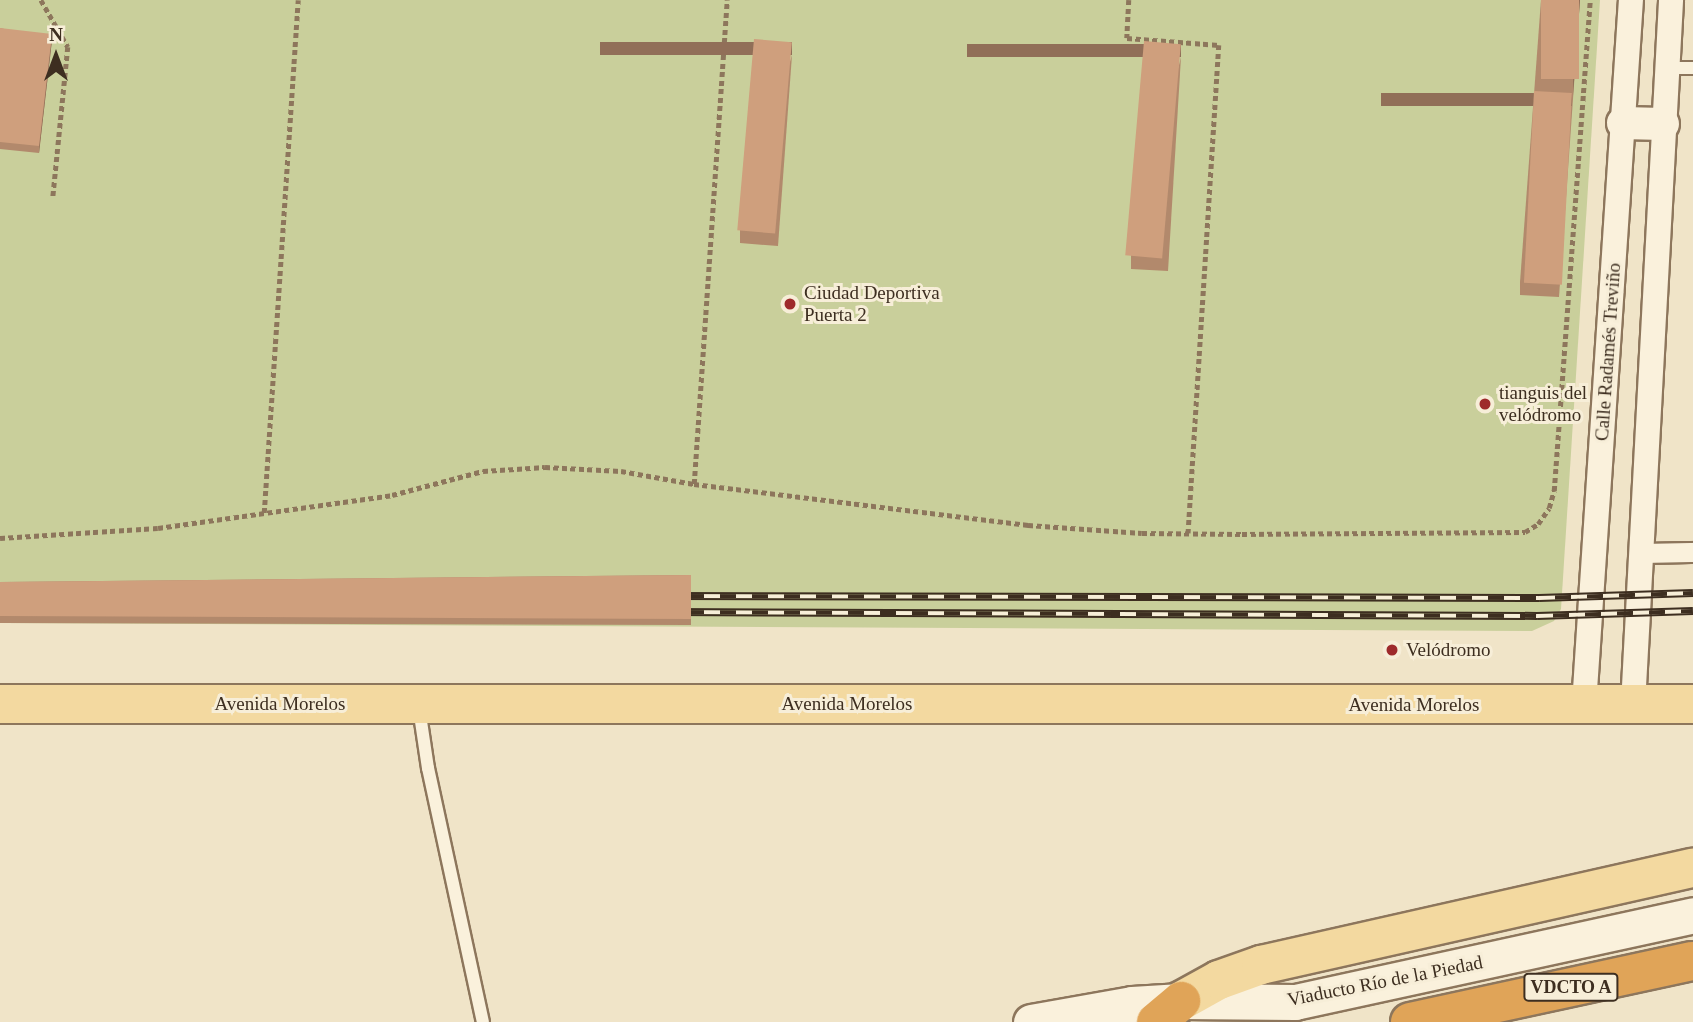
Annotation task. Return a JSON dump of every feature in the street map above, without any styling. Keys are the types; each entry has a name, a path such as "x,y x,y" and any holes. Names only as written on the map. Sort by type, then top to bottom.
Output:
{"highway":[{"name":"VDCTO A","path":"1410,1022 1693,961"}],"main road":[{"path":"1633,705 1693,678"},
{"name":"Avenida Morelos","path":"0,704 1693,704"},
{"path":"1169,1011 1219,980 1261,965 1693,868"},
{"name":"Viaducto Río de la Piedad","path":"1031,1022 1132,1004 1169,1011 1295,1002 1693,915"}],"street":[{"name":"Calle Radamés Treviño","path":"1584,705 1631,0"},
{"path":"1633,705 1671,0"},
{"path":"1623,123 1663,124"},
{"path":"1640,553 1693,552"}],"lane":[{"path":"1667,68 1693,68"},
{"path":"419,704 428,768 483,1022"}],"path":[{"path":"41,0 68,47 53,197"},
{"path":"264,513 298,0"},
{"path":"694,484 727,0"},
{"path":"1129,0 1127,38 1219,45 1188,533"},
{"path":"0,538 146,529 392,495 483,471 520,469 621,471 694,484 1028,525 1188,533 1524,532 1538,524 1549,508 1554,491 1590,0"}],"green space":[{"name":"Ciudad Deportiva Puerta 2","path":"0,0 1600,0 1561,609 1554,621 1532,631 0,623"}],"building":[{"path":"1541,0 1579,0 1579,79 1541,79"},
{"path":"0,28 52,34 39,146 0,142"},
{"path":"754,39 792,42 775,234 737,230"},
{"path":"1144,41 1181,44 1162,258 1125,255"},
{"path":"1534,91 1572,93 1562,285 1524,283"},
{"path":"691,575 691,619 0,616 0,582"}],"railway":[{"path":"672,596 1539,598 1693,593"},
{"path":"672,612 1537,616 1693,611"}],"place":[{"name":"Ciudad Deportiva Puerta 2","path":"790,304"},
{"name":"tianguis del velódromo","path":"1485,404"},
{"name":"Velódromo","path":"1392,650"}]}
